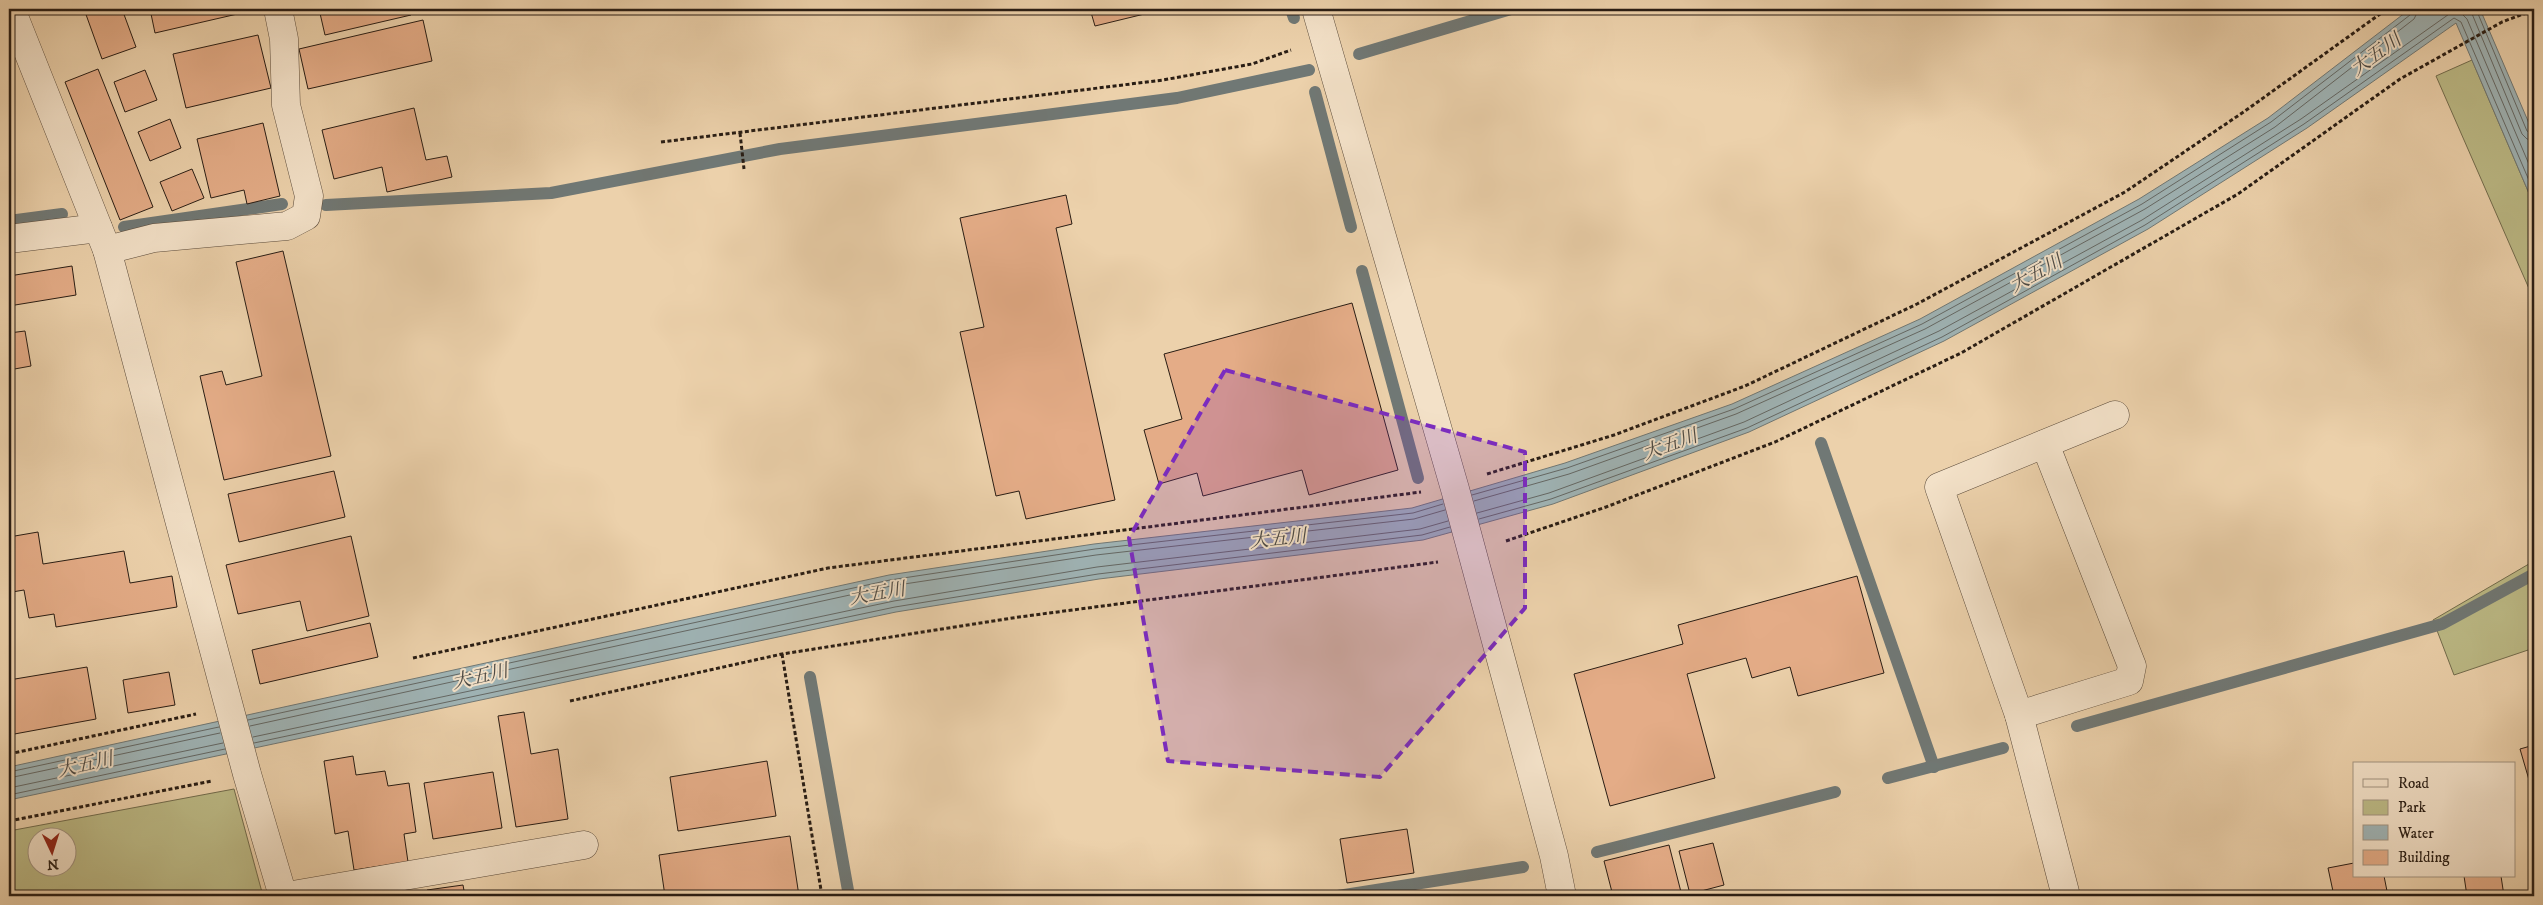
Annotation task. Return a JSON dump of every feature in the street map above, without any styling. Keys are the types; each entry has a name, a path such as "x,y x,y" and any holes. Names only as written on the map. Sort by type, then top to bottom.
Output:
{"street":[{"path":"11,9 102,239 247,774 285,896 584,846"},
{"path":"9,239 154,238 287,226 306,216 309,196 286,105 284,39 278,9"},
{"path":"1316,9 1454,486 1554,856 1562,896"},
{"path":"2066,896 2020,715 1938,487 2115,416"},
{"path":"2020,715 2130,681 2132,666 2044,444"}],"path":[{"path":"413,658 828,568 1409,495 1454,486 1614,435 1745,386 1917,304 2125,192 2245,111 2387,9"},
{"path":"570,702 782,654 1019,616 1429,565 1471,549 1606,507 1775,442 1961,353 2238,194 2400,79 2502,22 2534,10"},
{"path":"661,142 1163,80 1252,64 1325,38"},
{"path":"740,132 744,169"},
{"path":"782,654 822,896"},
{"path":"9,754 229,707"},
{"path":"9,821 247,774"}],"highlighted area":[{"path":"1225,370 1525,452 1525,608 1380,777 1168,761 1129,538"}],"green space":[{"path":"2472,60 2534,205 2534,300 2436,76"},
{"path":"2534,561 2534,648 2454,675 2433,620"},
{"path":"234,789 263,896 9,896 9,831"}],"water":[{"name":"大五川","path":"2410,9 2480,9 2534,135 2534,205 2456,23 2307,128 2148,229 1944,341 1749,432 1553,504 1423,540 1099,579 896,612 9,800 9,767 889,575 1094,544 1412,508 1565,463 1732,404 1920,319 2139,199 2268,118"}],"building":[{"path":"84,9 122,9 136,47 102,59"},
{"path":"150,9 259,9 155,33"},
{"path":"319,9 410,9 411,15 325,35"},
{"path":"1090,9 1165,9 1095,26"},
{"path":"423,20 432,61 308,89 299,49"},
{"path":"258,35 271,88 186,108 173,54"},
{"path":"98,69 153,207 120,220 65,82"},
{"path":"145,70 157,100 125,112 114,82"},
{"path":"414,108 426,160 447,156 452,177 387,192 382,167 334,179 322,130"},
{"path":"170,119 181,148 150,161 138,132"},
{"path":"263,123 280,196 247,204 244,190 211,198 197,139"},
{"path":"192,169 204,198 172,211 160,182"},
{"path":"1066,195 1072,224 1056,228 1115,500 1026,519 1019,491 996,496 960,332 984,327 960,218"},
{"path":"283,251 331,456 224,480 200,376 222,371 226,385 262,376 236,262"},
{"path":"72,266 76,295 9,306 9,276"},
{"path":"1352,303 1398,470 1309,495 1302,470 1203,496 1197,473 1159,484 1144,430 1182,419 1164,354"},
{"path":"25,331 31,366 9,370 9,333"},
{"path":"334,471 345,517 239,542 228,494"},
{"path":"38,532 43,564 124,551 130,583 172,576 177,607 56,627 54,614 29,618 24,590 12,592 9,572 9,537"},
{"path":"351,536 369,616 307,631 300,601 238,614 226,565"},
{"path":"1857,576 1884,673 1798,696 1790,667 1752,678 1746,658 1687,674 1715,778 1610,806 1574,674 1683,644 1678,625"},
{"path":"370,623 378,657 260,684 252,650"},
{"path":"87,667 96,719 9,735 9,680"},
{"path":"169,672 175,705 128,713 123,680"},
{"path":"524,712 531,754 558,749 568,819 516,827 498,716"},
{"path":"2534,745 2534,797 2520,749"},
{"path":"353,756 356,775 385,771 388,786 409,783 416,832 404,834 408,862 354,870 348,831 335,834 324,761"},
{"path":"767,761 776,816 678,831 670,777"},
{"path":"493,772 502,828 433,839 424,783"},
{"path":"1407,829 1414,873 1347,883 1340,839"},
{"path":"790,836 799,896 665,896 659,855"},
{"path":"1713,843 1724,885 1690,894 1679,851"},
{"path":"1669,845 1682,896 1613,896 1604,861"},
{"path":"2353,863 2353,878 2384,878 2388,896 2334,896 2328,868"},
{"path":"2464,878 2501,878 2504,896 2467,896"},
{"path":"463,885 465,896 428,896 427,890"}],"waterway":[{"path":"1291,9 1294,18"},
{"path":"1359,54 1511,9"},
{"path":"326,205 551,193 780,149 1177,98 1309,70"},
{"path":"1315,92 1351,227"},
{"path":"124,227 282,204"},
{"path":"9,221 62,214"},
{"path":"1362,271 1418,478"},
{"path":"1821,443 1934,767"},
{"path":"2077,726 2442,624 2534,574"},
{"path":"810,677 849,896"},
{"path":"1888,778 2003,748"},
{"path":"1597,852 1835,792"},
{"path":"1338,896 1523,867"}]}
